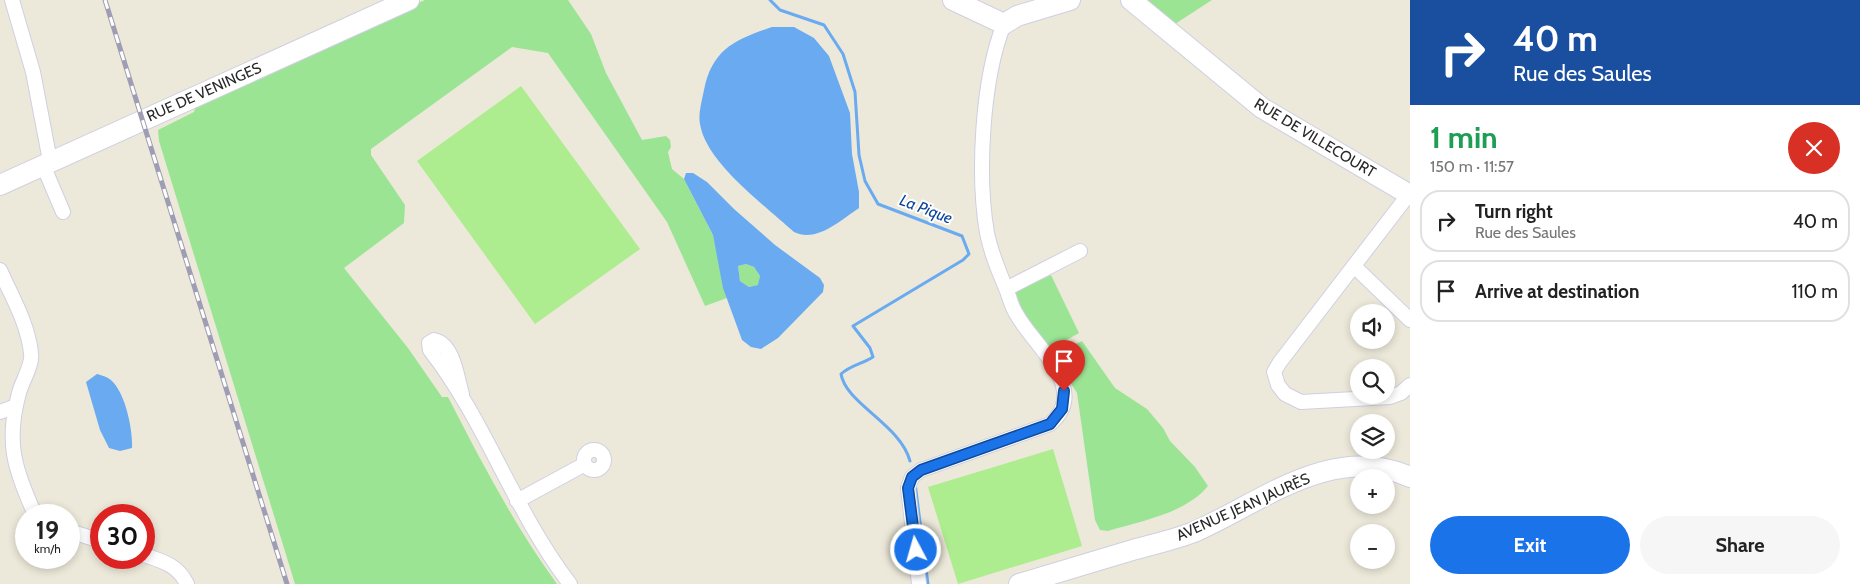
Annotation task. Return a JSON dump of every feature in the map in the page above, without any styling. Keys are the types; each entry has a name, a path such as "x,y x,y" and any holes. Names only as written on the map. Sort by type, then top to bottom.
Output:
{"street":[{"path":"12,0 33,72 46,163 63,212"},
{"name":"RUE DE VENINGES","path":"0,185 409,0"},
{"path":"953,0 1004,24"},
{"path":"919,584 908,488 912,477 921,470 1050,424 1062,409 1064,391 1058,371 1017,316 1006,289 988,235 983,180 989,85 996,50 1004,24 1017,16 1070,0"},
{"name":"RUE DE VILLECOURT","path":"1131,0 1262,108 1410,194"},
{"path":"1410,194 1274,372 1275,380 1285,394 1301,402 1390,397 1401,393 1410,385"},
{"path":"1006,289 1080,250"},
{"path":"1355,267 1410,320"},
{"path":"0,270 26,328 32,355 11,429 13,456 31,504"},
{"path":"462,394 516,500 544,550 570,584"},
{"path":"0,412 16,406"},
{"path":"516,500 585,464"},
{"name":"AVENUE JEAN JAURÈS","path":"1019,584 1193,532 1282,487 1331,468 1364,466 1395,470 1410,477"},
{"path":"155,559 172,564 183,576 187,584"}],"green space":[{"path":"425,0 568,0 591,34 606,73 642,140 666,136 670,140 671,147 668,152 672,169 684,179 713,235 727,298 705,306 667,222 548,53 512,47 371,149 371,155 405,205 404,223 344,268 408,348 442,397 448,397 512,516 557,584 295,584 159,141 158,130 194,112 197,101"},
{"path":"1147,0 1212,0 1175,24"},
{"path":"521,86 640,249 535,324 417,161"},
{"path":"746,264 754,267 760,276 759,285 749,287 740,281 738,266"},
{"path":"1051,275 1079,333 1049,350 1016,303 1013,293"},
{"path":"1082,341 1115,388 1147,409 1163,428 1170,441 1195,467 1208,486 1198,496 1175,510 1148,520 1108,531 1100,530 1095,520 1077,393 1053,355"},
{"path":"1053,449 1082,546 958,584 928,487"}],"water":[{"path":"772,27 794,27 814,38 829,56 850,113 852,154 859,192 859,208 837,224 811,235 794,232 739,183 713,154 700,124 700,107 708,76 720,55 737,41"},
{"path":"686,173 693,173 707,182 775,245 820,278 824,285 823,292 778,338 761,349 751,347 742,340 723,288 713,235 684,179","holes":["746,264 754,267 760,276 758,285 749,287 740,281 738,266"]},
{"path":"97,374 108,378 119,391 127,410 132,448 120,451 109,448 100,430 86,382"}],"waterway":[{"name":"La Pique","path":"770,0 780,10 824,25 843,54 855,92 859,155 865,181 878,204 962,236 969,254 963,260 853,326 870,348 873,357 841,374 845,385 852,395 896,436 910,461"},
{"name":"La Pique","path":"915,483 928,584"}],"railway":[{"path":"105,0 287,584"}],"route":[{"path":"916,550 908,488 912,477 921,470 999,444 1050,424 1058,417 1062,409 1064,391"}]}
